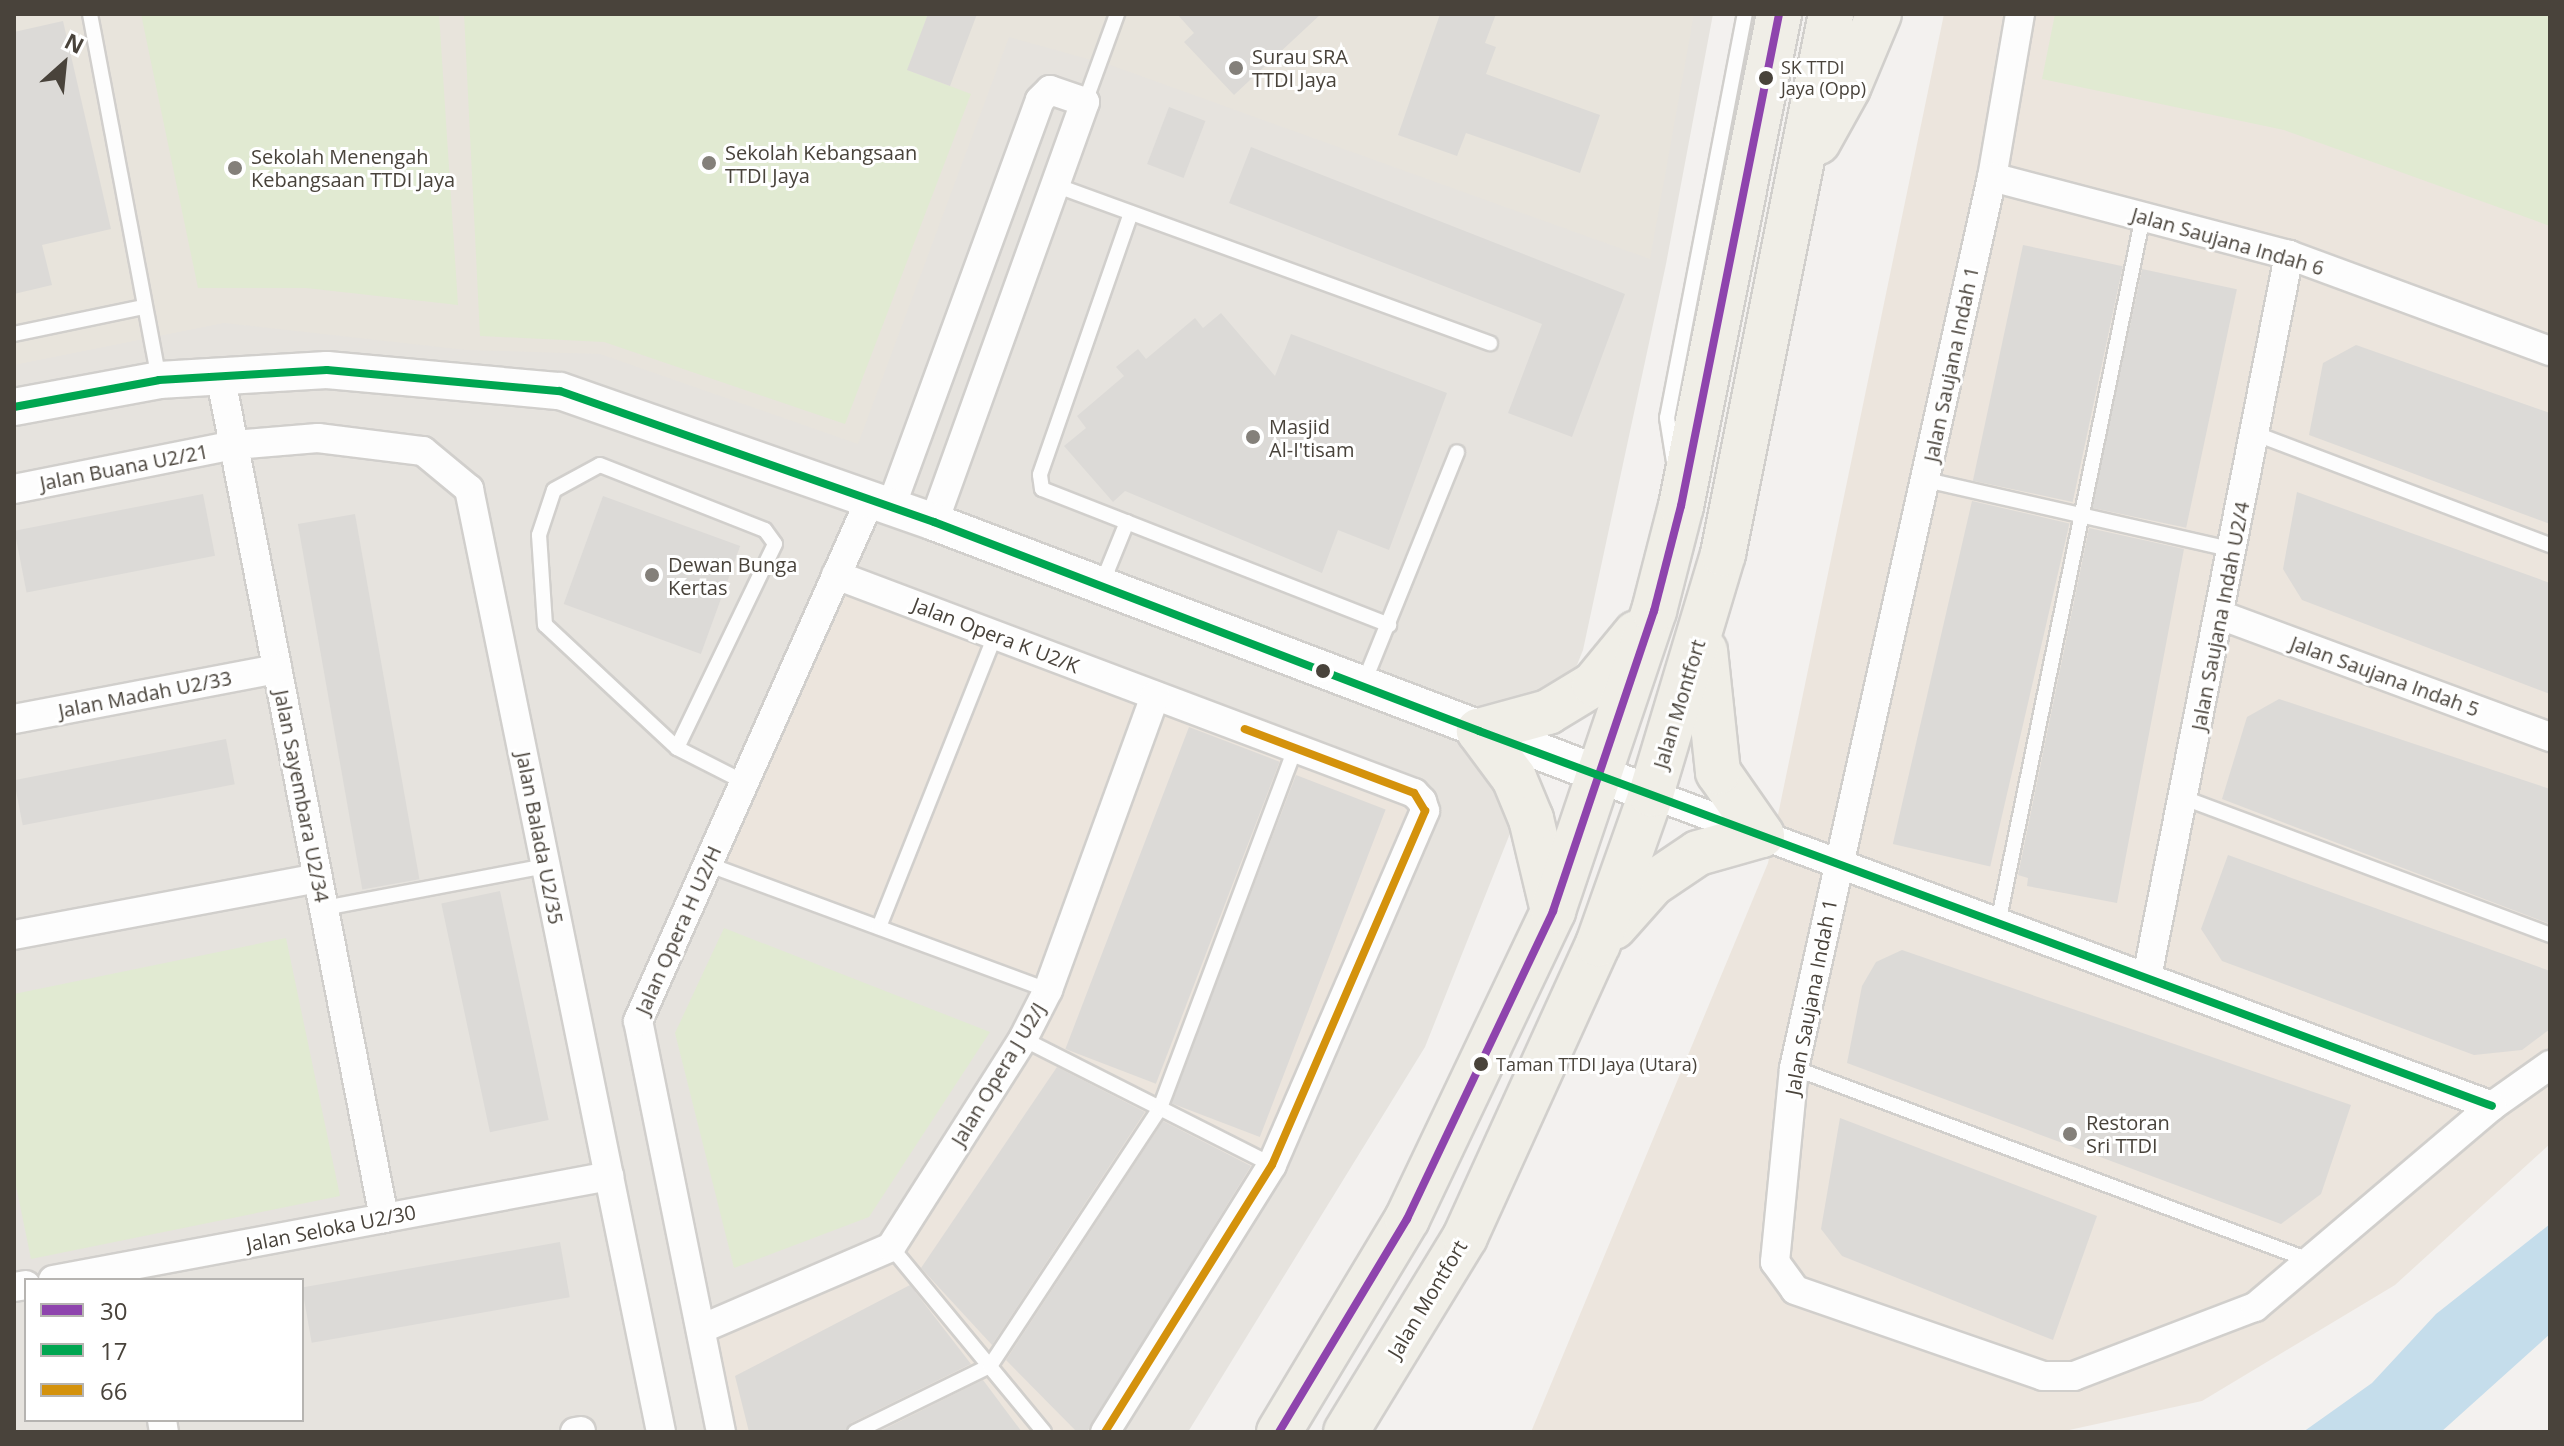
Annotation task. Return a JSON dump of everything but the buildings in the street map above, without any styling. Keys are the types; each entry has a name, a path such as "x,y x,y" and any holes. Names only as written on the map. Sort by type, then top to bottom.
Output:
{"main road":[{"path":"1279,1432 1407,1219 1553,911 1654,611 1681,506 1779,14"},
{"name":"Jalan Montfort","path":"1346,1432 1465,1237 1598,944 1651,794 1703,629 1831,14"},
{"path":"1798,178 1848,88 1879,14"},
{"path":"1553,911 1525,805 1514,778 1479,731 1548,712 1594,684 1654,611"},
{"path":"1598,944 1652,884 1698,853 1762,835 1718,772 1703,629"}],"street":[{"name":"Jalan Saujana Indah 1","path":"2020,14 1992,177 1926,480 1837,863 1794,1068 1775,1262 1795,1290 2043,1376 2074,1376 2255,1307 2492,1106 2550,1065"},
{"name":"Jalan Opera H U2/H","path":"721,1432 638,1021 836,575 881,503 1040,100 1050,90 1085,102"},
{"path":"934,522 1085,102"},
{"name":"Jalan Saujana Indah 6","path":"1992,177 2289,255 2550,351"},
{"name":"Jalan Saujana Indah U2/4","path":"2147,977 2289,255"},
{"path":"14,407 159,380 327,370 560,391 934,522 1479,731 2492,1106"},
{"name":"Jalan Sayembara U2/34","path":"220,374 384,1218"},
{"name":"Jalan Balada U2/35","path":"234,445 318,438 423,451 469,489 661,1432"},
{"name":"Jalan Buana U2/21","path":"14,489 234,445"},
{"name":"Jalan Opera K U2/K","path":"836,575 1414,793 1425,811 1272,1165"},
{"name":"Jalan Saujana Indah 5","path":"2220,615 2550,737"},
{"name":"Jalan Madah U2/33","path":"14,719 277,669"},
{"name":"Jalan Opera J U2/J","path":"891,1247 1023,1039 1048,990 1155,696"},
{"path":"14,935 318,878"},
{"path":"1105,1432 1272,1165"},
{"name":"Jalan Seloka U2/30","path":"76,1278 133,1273 384,1218 609,1176"},
{"path":"701,1329 891,1247"}],"lane":[{"path":"90,14 159,380"},
{"path":"1085,102 1117,14"},
{"path":"1681,506 1667,418 1745,14"},
{"path":"1055,185 1490,343"},
{"path":"1131,213 1040,475 1042,489 1389,625"},
{"path":"1998,923 2084,516 2143,216"},
{"path":"14,334 143,307"},
{"path":"2256,434 2550,545"},
{"path":"1363,687 1457,452"},
{"path":"677,748 775,544 765,530 600,465 554,490 539,535 545,625 677,748 744,782"},
{"path":"1926,480 2233,550"},
{"path":"1101,586 1127,522"},
{"path":"879,927 995,635"},
{"path":"855,1432 990,1366 1160,1108 1295,748"},
{"path":"2184,798 2550,935"},
{"path":"707,864 1048,990"},
{"path":"324,908 546,866"},
{"path":"1023,1039 1272,1165"},
{"path":"1794,1068 2309,1260"},
{"path":"891,1247 1044,1432"}],"shaded area":[{"path":"14,14 1713,14 1666,264 1583,650 1425,1047 1188,1432 14,1432"},
{"name":"Sekolah Kebangsaan TTDI Jaya","path":"14,14 1694,14 1650,259 1113,66 1009,37 858,444 600,354 466,350 224,323 14,365"},
{"path":"1944,14 2550,14 2550,1144 2395,1285 2202,1401 2060,1432 1531,1432 1768,863"},
{"path":"843,589 1410,803 1267,1153 1090,1432 732,1432 712,1336 904,1250 1061,986 719,860"}],"green space":[{"path":"141,14 439,14 458,305 306,288 198,288"},
{"path":"464,14 928,14 908,70 971,94 845,424 604,342 480,336"},
{"path":"2055,14 2550,14 2550,226 2284,130 2042,79"},
{"path":"724,928 990,1032 869,1217 734,1268 675,1033"},
{"path":"286,938 340,1196 31,1259 14,1176 14,994"}],"water":[{"path":"2550,1224 2550,1334 2441,1432 2303,1432 2372,1383 2436,1314"}],"transit line":[{"name":"30","path":"1279,1432 1407,1219 1553,911 1654,611 1681,506 1779,14"},
{"name":"17","path":"14,407 159,380 327,370 560,391 934,522 1479,731 2492,1106"},
{"name":"66","path":"1105,1432 1272,1165 1425,811 1414,793 1245,729"}],"place":[{"name":"Surau SRA TTDI Jaya","path":"1236,68"},
{"name":"SK TTDI Jaya (Opp)","path":"1766,78"},
{"name":"Sekolah Kebangsaan TTDI Jaya","path":"709,163"},
{"name":"Sekolah Menengah Kebangsaan TTDI Jaya","path":"235,168"},
{"name":"Masjid Al-I'tisam","path":"1253,437"},
{"name":"Dewan Bunga Kertas","path":"652,575"},
{"name":"Taman TTDI Jaya (Utara)","path":"1481,1064"},
{"name":"Restoran Sri TTDI","path":"2070,1134"}]}
